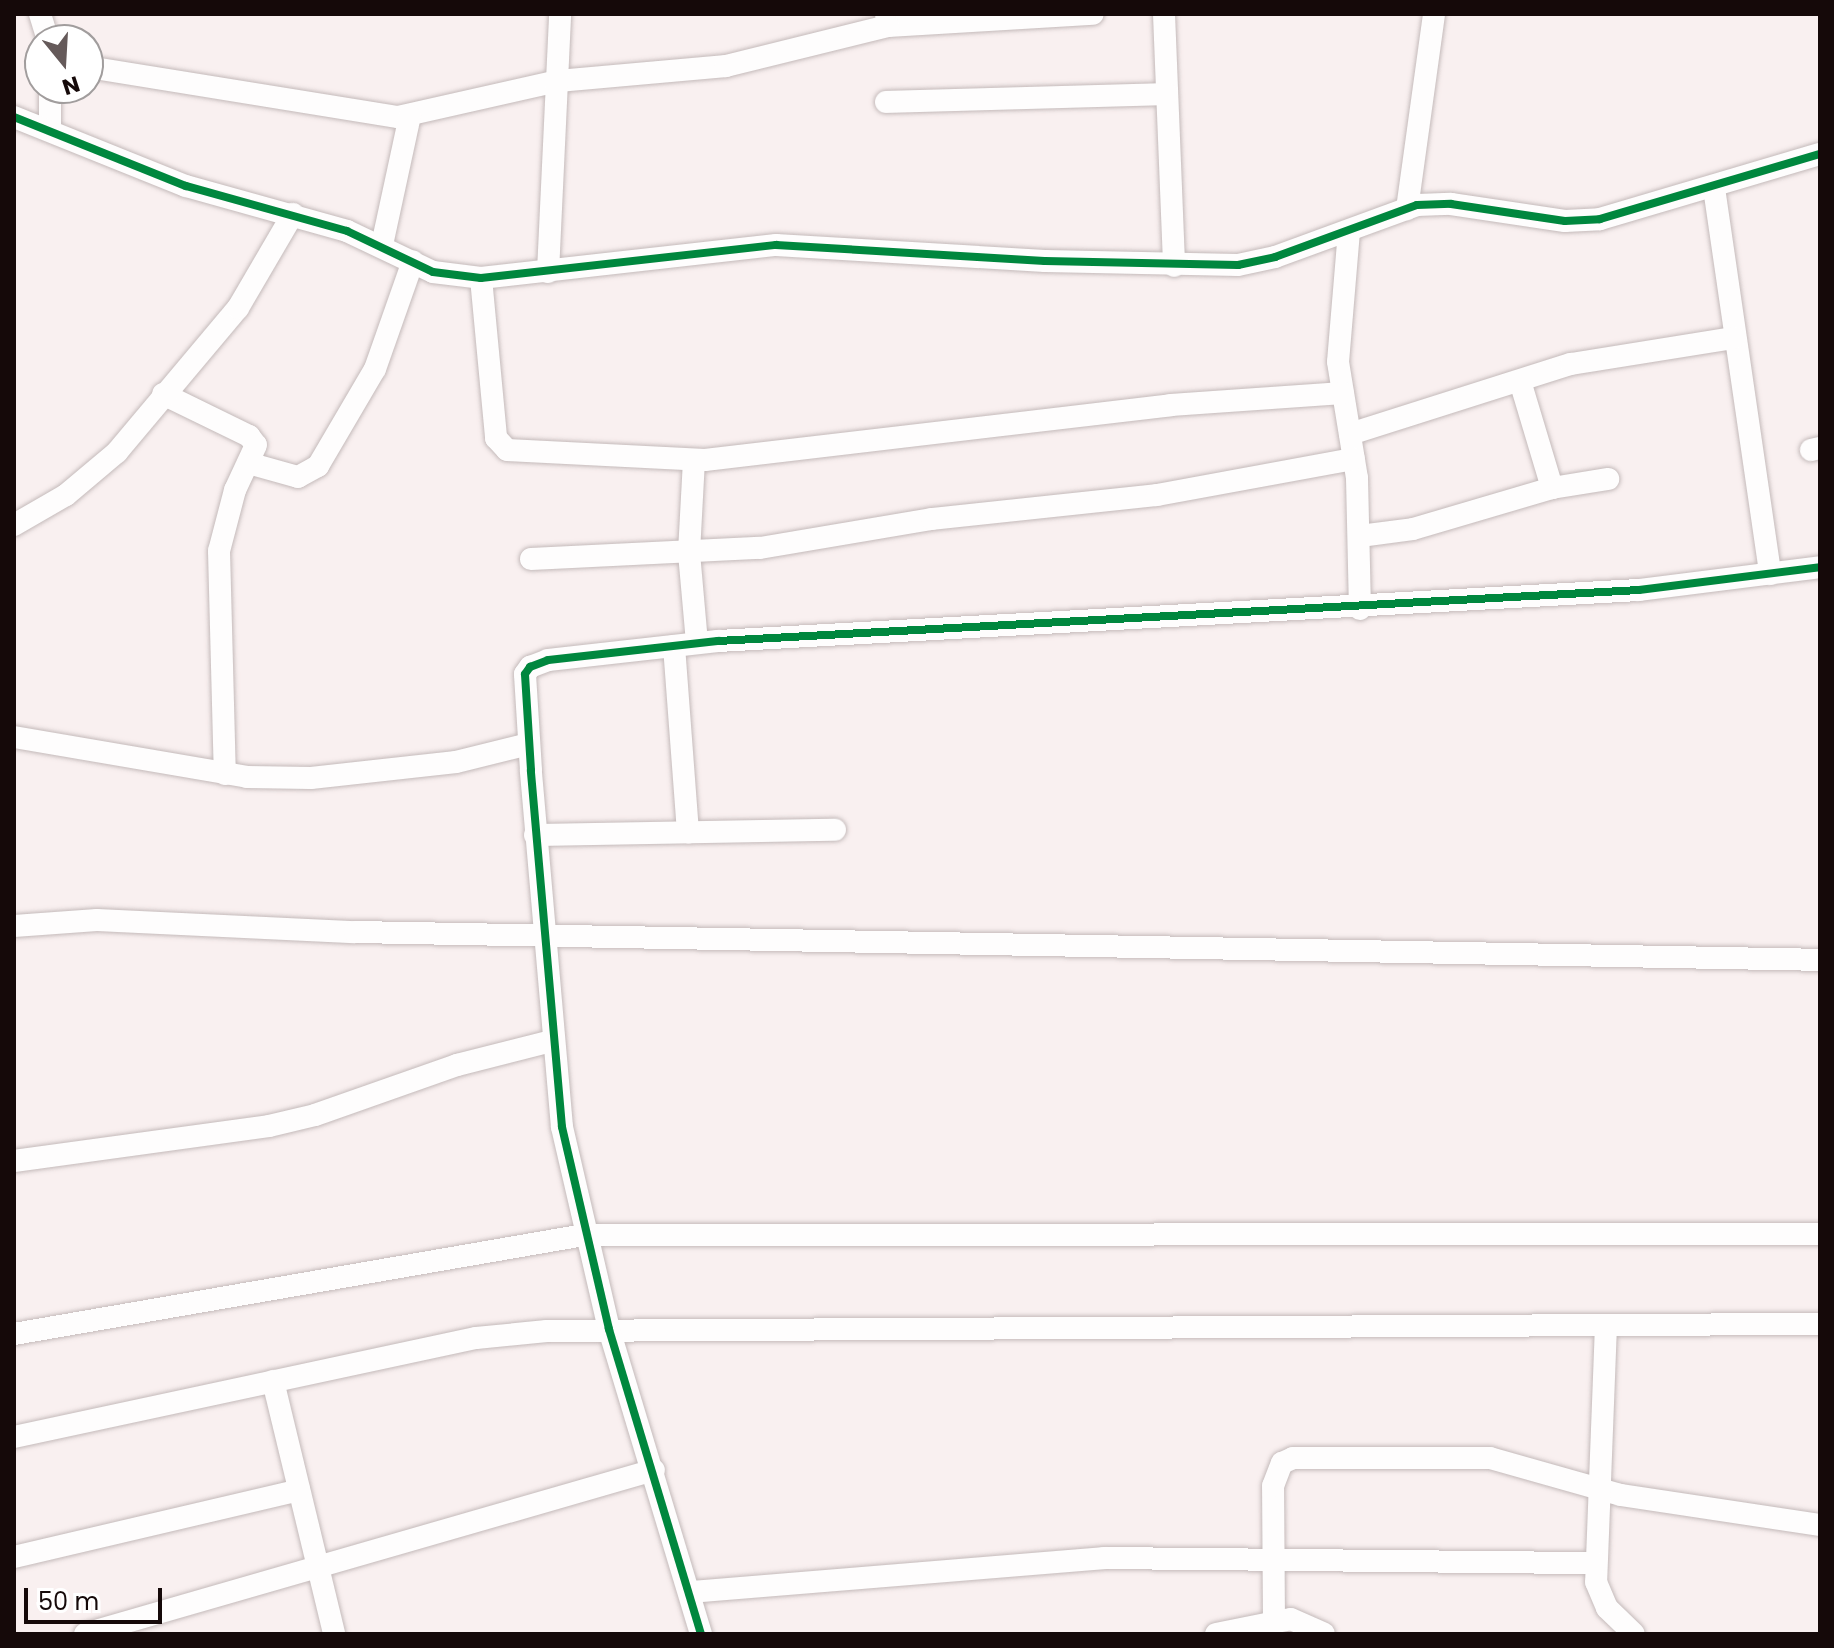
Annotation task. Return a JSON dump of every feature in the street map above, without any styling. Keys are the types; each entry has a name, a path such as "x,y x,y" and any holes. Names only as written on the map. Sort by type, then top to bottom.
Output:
{"street":[{"path":"548,272 560,14"},
{"path":"104,70 210,90 410,116 558,81 726,66 887,20 1093,14"},
{"path":"1164,14 1174,266"},
{"path":"1407,209 1434,14"},
{"path":"886,102 1167,94"},
{"path":"50,104 50,128"},
{"path":"382,245 410,116"},
{"path":"14,117 50,128 186,186 293,214 382,245 433,272 481,278 776,245 1174,266 1238,265 1349,231 1407,209 1451,204 1565,221 1600,219 1714,188 1820,154"},
{"path":"1714,188 1770,574"},
{"path":"14,525 66,495 117,452 238,308 293,214"},
{"path":"1349,231 1338,362 1354,459 1360,536 1360,609"},
{"path":"248,463 298,477 318,466 375,369 413,261"},
{"path":"481,278 499,445 529,453 694,460 1171,405 1343,393"},
{"path":"1350,434 1614,355 1734,338"},
{"path":"1520,381 1552,488"},
{"path":"163,394 249,436 256,445 235,490 219,551 225,774"},
{"path":"531,559 760,548 932,519 1157,495 1354,459"},
{"path":"694,460 689,553 697,643"},
{"path":"1360,536 1447,520 1552,488 1608,479"},
{"path":"701,1634 691,1592 609,1329 584,1235 551,1041 525,674 537,662 697,643 982,623 1360,609 1639,590 1820,567"},
{"path":"674,646 688,832"},
{"path":"14,737 225,774 311,778 382,773 529,744"},
{"path":"535,835 835,830"},
{"path":"14,926 97,920 543,936 664,934 1820,960"},
{"path":"14,1161 269,1126 338,1108 457,1065 551,1041"},
{"path":"14,1334 584,1235 1820,1234"},
{"path":"14,1437 476,1338 609,1329 1820,1324"},
{"path":"1606,1325 1596,1563 1600,1596 1634,1634"},
{"path":"273,1381 334,1634"},
{"path":"1274,1622 1273,1486 1282,1463 1293,1458 1490,1458 1600,1488 1820,1525"},
{"path":"85,1634 654,1470"},
{"path":"14,1557 299,1490"},
{"path":"691,1592 1104,1558 1272,1557 1596,1563"},
{"path":"1216,1634 1291,1619 1324,1634"}],"cycle path":[{"path":"14,117 186,186 347,231 433,272 481,278 776,245 1045,261 1238,265 1275,257 1417,205 1451,204 1565,221 1600,219 1820,154"},
{"path":"701,1634 609,1329 562,1127 531,770 525,674 530,667 548,660 718,641 1639,590 1820,567"}]}
